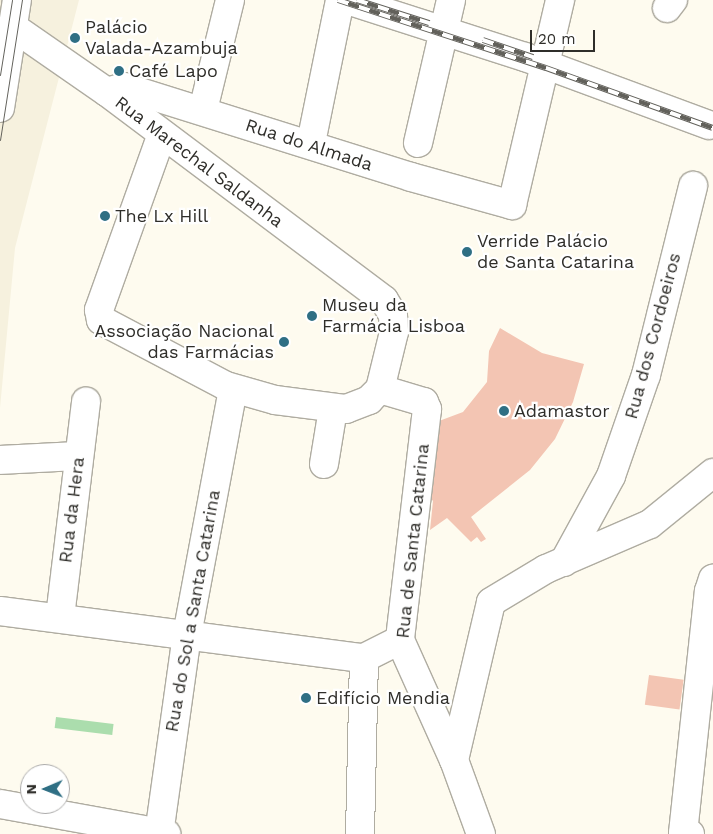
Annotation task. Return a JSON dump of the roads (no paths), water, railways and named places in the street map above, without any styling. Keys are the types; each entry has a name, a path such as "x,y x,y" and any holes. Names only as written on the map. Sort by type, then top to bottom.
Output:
{"street":[{"path":"0,108 17,0"},
{"path":"203,110 230,0"},
{"path":"313,133 340,0"},
{"path":"346,0 544,65 709,125"},
{"path":"418,142 451,0"},
{"path":"544,65 560,0"},
{"name":"Rua Marechal Saldanha","path":"13,26 107,92 384,300 393,315 394,332 380,389"},
{"name":"Rua do Almada","path":"107,92 124,87 203,110 411,178 512,205 544,65"},
{"path":"162,134 99,317 104,323 233,388 294,404 333,409 357,406 380,389"},
{"name":"Rua dos Cordoeiros","path":"564,562 611,476 624,440 646,375 693,186"},
{"name":"Rua do Sol a Santa Catarina","path":"161,833 186,635 233,388"},
{"name":"Rua de Santa Catarina","path":"380,389 424,402 427,409 400,640 454,760 481,834"},
{"name":"Rua da Hera","path":"60,617 86,402"},
{"path":"324,464 333,409"},
{"path":"0,460 78,456"},
{"path":"454,760 492,602 564,562 650,524 713,473"},
{"path":"690,834 682,833 709,591 713,579"},
{"path":"0,610 364,658 400,640"},
{"path":"360,834 364,658"},
{"path":"0,804 92,823 161,833"}],"tram line":[{"path":"0,75 12,0"},
{"path":"0,140 22,0"}],"railway":[{"path":"338,0 546,68 713,128"},
{"path":"357,0 429,23"},
{"path":"483,40 533,57"}],"place":[{"name":"Palácio Valada-Azambuja","path":"75,38"},
{"name":"Café Lapo","path":"119,71"},
{"name":"The Lx Hill","path":"105,216"},
{"name":"Verride Palácio de Santa Catarina","path":"467,252"},
{"name":"Museu da Farmácia Lisboa","path":"312,316"},
{"name":"Associação Nacional das Farmácias","path":"284,342"},
{"name":"Adamastor","path":"504,411"},
{"name":"Edifício Mendia","path":"306,698"}]}
